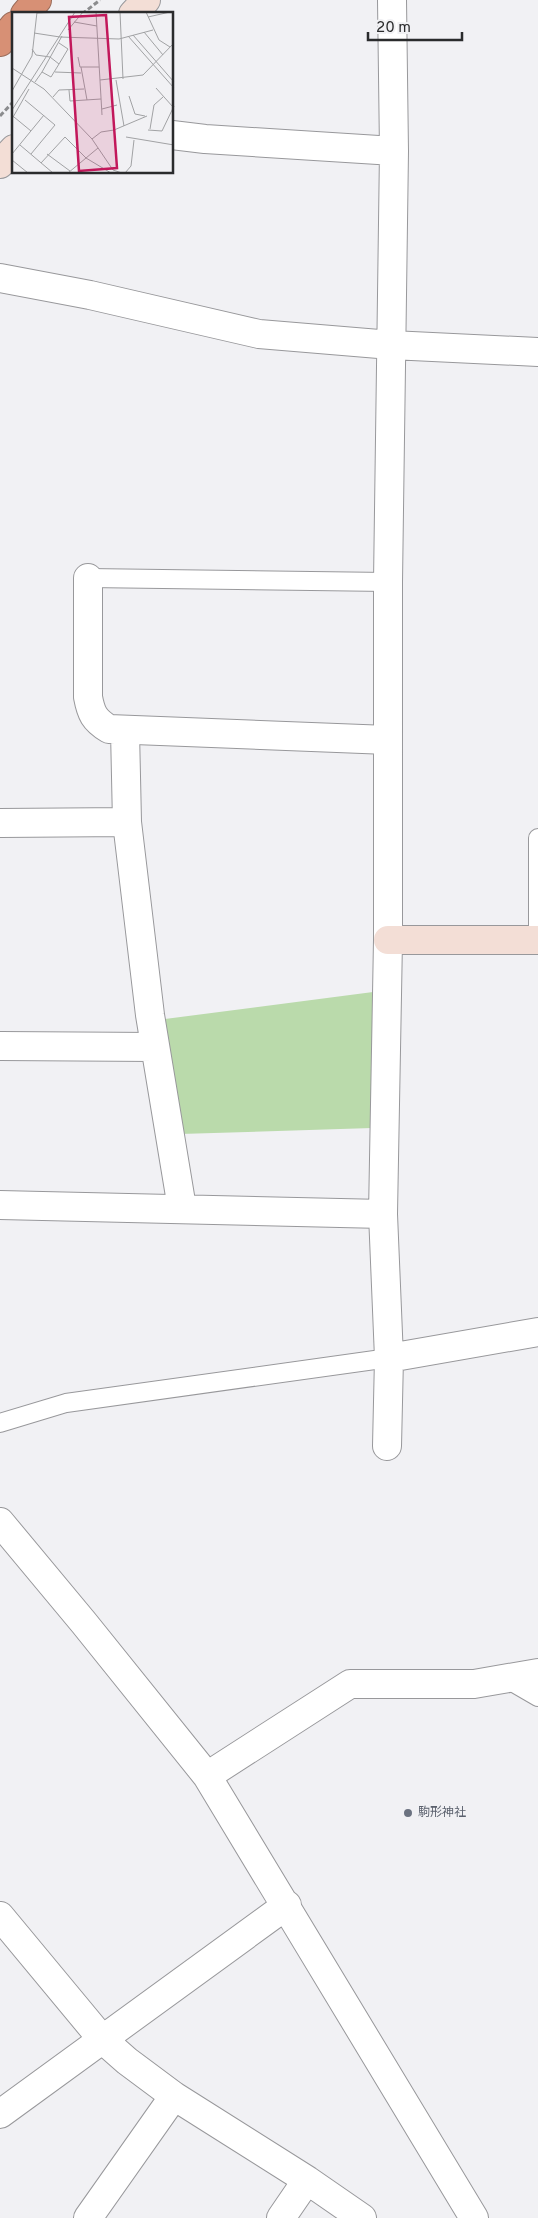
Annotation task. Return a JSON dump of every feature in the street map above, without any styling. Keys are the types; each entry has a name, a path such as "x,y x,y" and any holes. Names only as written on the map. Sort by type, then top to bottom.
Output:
{"highway":[{"path":"27,12 37,0"},
{"path":"0,42 12,28"}],"street":[{"path":"135,12 146,0"},
{"path":"387,1446 389,1358 383,1214 388,940 388,582 394,151 392,0"},
{"path":"174,134 205,140 394,151"},
{"path":"0,164 12,151"},
{"path":"0,278 90,295 259,334 391,345 538,352"},
{"path":"88,578 88,696 90,711 96,721 109,729 388,740"},
{"path":"125,731 127,822 155,1047 182,1208"},
{"path":"0,823 127,822"},
{"path":"388,940 538,940"},
{"path":"0,1046 155,1047"},
{"path":"0,1205 383,1214"},
{"path":"389,1358 538,1332"},
{"path":"0,1522 207,1776 287,1905 474,2218"},
{"path":"207,1776 350,1684 474,1684 538,1673"},
{"path":"0,2114 287,1905"},
{"path":"0,1916 102,2039 127,2061 174,2096 307,2180 362,2218"},
{"path":"88,2218 174,2096"},
{"path":"281,2218 307,2180"}],"lane":[{"path":"88,578 388,582"},
{"path":"538,838 538,940"},
{"path":"0,1424 66,1403 389,1358"},
{"path":"507,1679 538,1697"}],"path":[{"path":"85,12 100,0"},
{"path":"0,116 12,103"}],"green space":[{"path":"373,992 372,1128 180,1134 165,1019"}],"place":[{"name":"駒形神社","path":"408,1813"}]}
